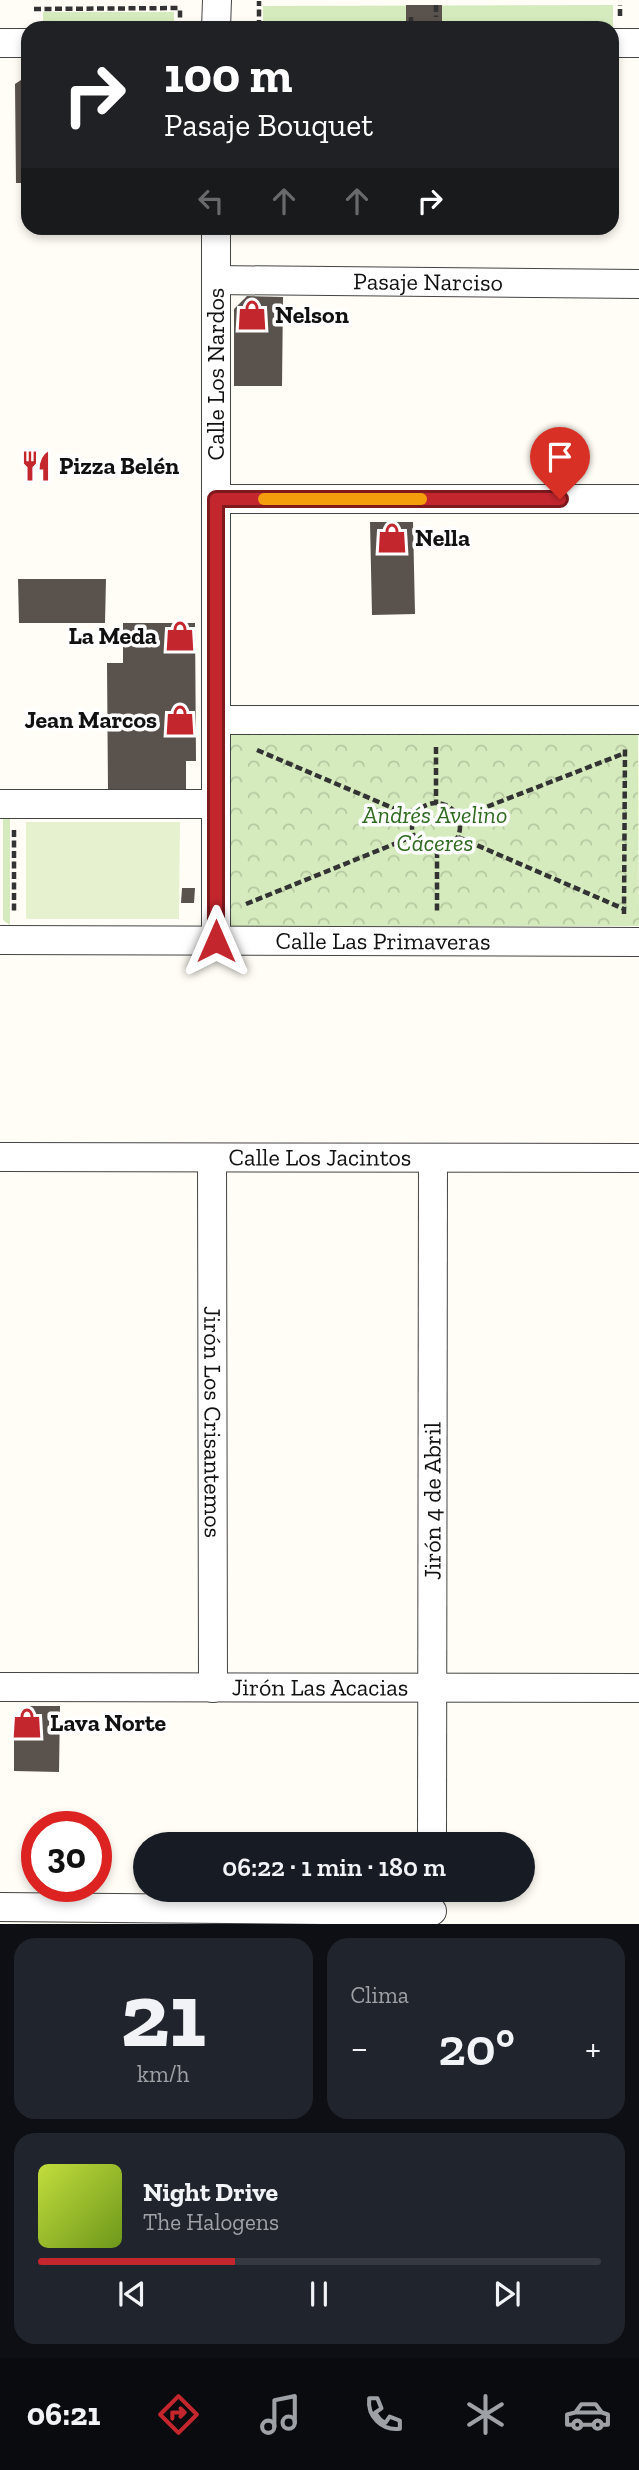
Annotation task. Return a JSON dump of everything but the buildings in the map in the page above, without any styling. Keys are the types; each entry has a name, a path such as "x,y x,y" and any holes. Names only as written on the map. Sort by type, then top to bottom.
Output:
{"street":[{"path":"216,21 217,0"},
{"path":"0,43 21,43"},
{"path":"619,43 639,43"},
{"name":"Calle Los Nardos","path":"216,235 216,941"},
{"name":"Pasaje Narciso","path":"216,280 639,284"},
{"path":"216,499 639,499"},
{"path":"216,720 639,720"},
{"path":"7,814 216,804"},
{"name":"Calle Las Primaveras","path":"0,940 216,941 631,934"},
{"name":"Calle Los Jacintos","path":"0,1157 639,1158"},
{"name":"Jirón Los Crisantemos","path":"212,1158 213,1688"},
{"name":"Jirón 4 de Abril","path":"432,1832 433,1158"},
{"name":"Jirón Las Acacias","path":"0,1688 639,1688"},
{"path":"0,1907 432,1908"}],"path":[{"path":"259,1 259,21"},
{"path":"436,5 436,18"},
{"path":"34,9 180,7 180,21"},
{"path":"247,745 414,817"},
{"path":"436,745 436,804"},
{"path":"625,745 624,909 631,934"},
{"path":"458,818 625,754"},
{"path":"436,804 449,808 458,818 458,837 450,847 437,851 423,847 412,830 414,817 423,807 436,804"},
{"path":"7,814 14,913"},
{"path":"246,904 414,836"},
{"path":"458,837 624,909"},
{"path":"437,851 437,926"}],"green space":[{"path":"613,5 613,21 263,21 263,6"},
{"path":"43,12 174,12 174,21 43,21"},
{"name":"Andrés Avelino Cáceres","path":"231,732 638,732 639,926 231,926"},
{"path":"10,813 10,925 3,920 3,818"},
{"path":"26,822 180,822 179,919 26,919"}],"slow traffic":[{"path":"264,499 421,499"}],"place":[{"name":"Nelson","path":"252,315"},
{"name":"Pizza Belén","path":"36,466"},
{"name":"Nella","path":"392,538"},
{"name":"La Meda","path":"180,636"},
{"name":"Jean Marcos","path":"180,720"},
{"name":"Lava Norte","path":"27,1723"}],"route":[{"path":"216,941 216,499 560,499"}]}
